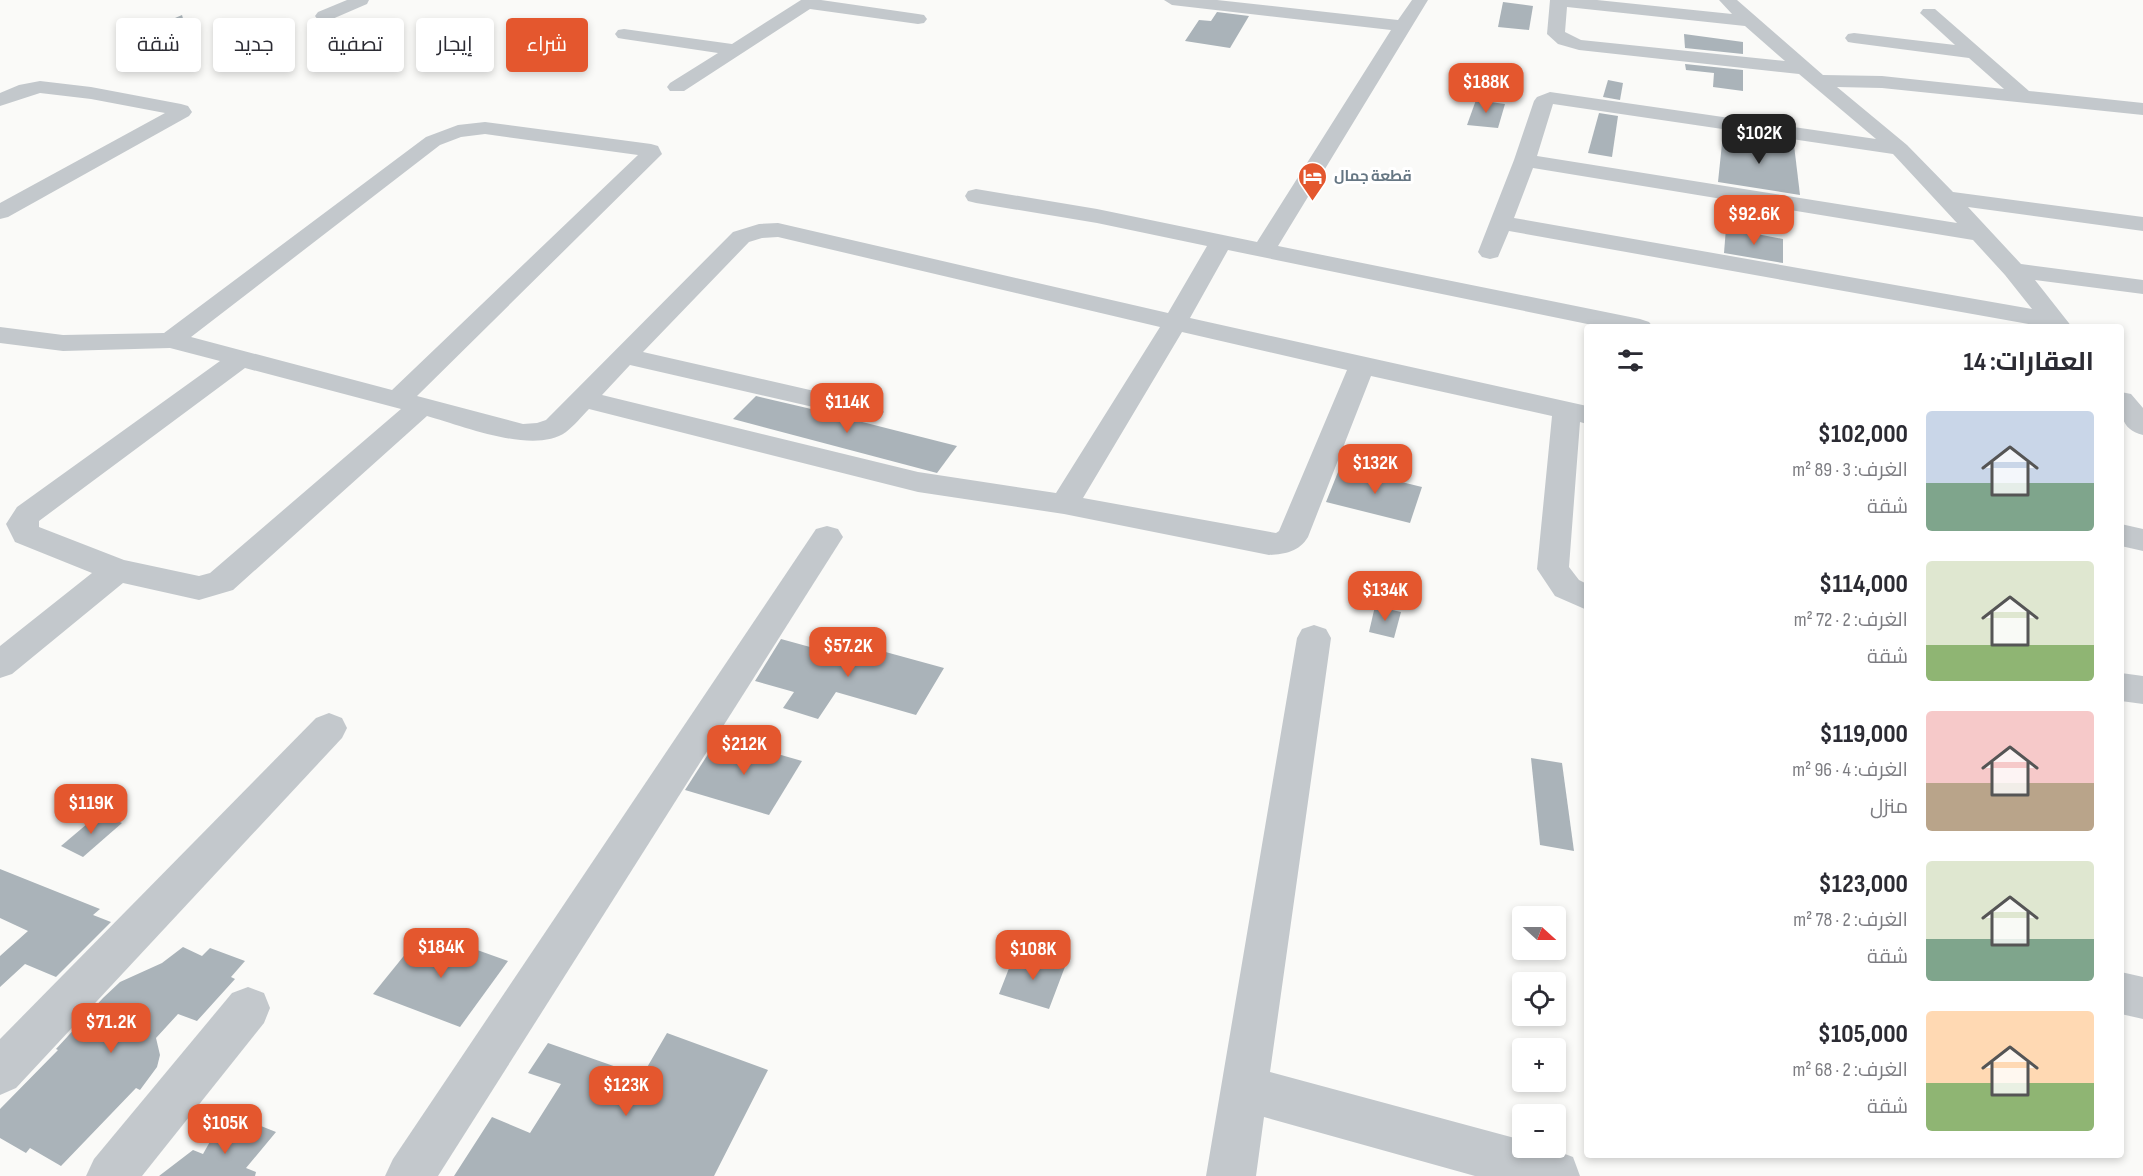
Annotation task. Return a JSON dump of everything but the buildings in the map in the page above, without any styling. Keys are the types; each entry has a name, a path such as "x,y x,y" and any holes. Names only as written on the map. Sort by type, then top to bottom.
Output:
{"street":[{"path":"324,16 361,0"},
{"path":"1172,0 1402,26"},
{"path":"1264,250 1420,0"},
{"path":"1727,0 1900,149 2014,270 2056,324"},
{"path":"1751,21 1559,1 1556,34 1564,40 1579,45 1812,75 2021,94 2143,109"},
{"path":"676,87 810,2 918,19"},
{"path":"1929,13 2021,94"},
{"path":"624,34 734,50"},
{"path":"1854,38 1974,52"},
{"path":"0,100 26,89 40,87 91,93 182,112 0,212"},
{"path":"1490,252 1525,160 1544,101 1556,98 1900,149"},
{"path":"171,340 433,141 446,135 468,129 485,128 651,150 651,154 410,403 236,571 221,582 199,588 117,570 26,534 22,524 28,514 240,359"},
{"path":"1525,160 1980,234"},
{"path":"976,196 1097,216 1625,324"},
{"path":"1947,198 2143,224"},
{"path":"1501,223 2056,324"},
{"path":"0,335 65,343 124,344 171,340 523,433 542,432 556,426 741,237 759,231 778,230 1362,366 1577,412 1553,569 1567,588 1584,596"},
{"path":"1064,504 1221,243"},
{"path":"2014,270 2143,287"},
{"path":"624,356 870,412"},
{"path":"583,399 918,482 1064,504 1269,544 1283,543 1292,537 1362,366"},
{"path":"2124,404 2143,426"},
{"path":"2124,430 2143,434"},
{"path":"2124,536 2143,540"},
{"path":"410,1176 827,537"},
{"path":"0,665 117,570"},
{"path":"1231,1176 1314,638"},
{"path":"2124,687 2143,690"},
{"path":"0,1072 329,728"},
{"path":"2124,994 2143,998"},
{"path":"111,1176 249,1008"},
{"path":"1244,1088 1556,1174"}],"place":[{"name":"قطعة جمال","path":"1313,202"}]}
